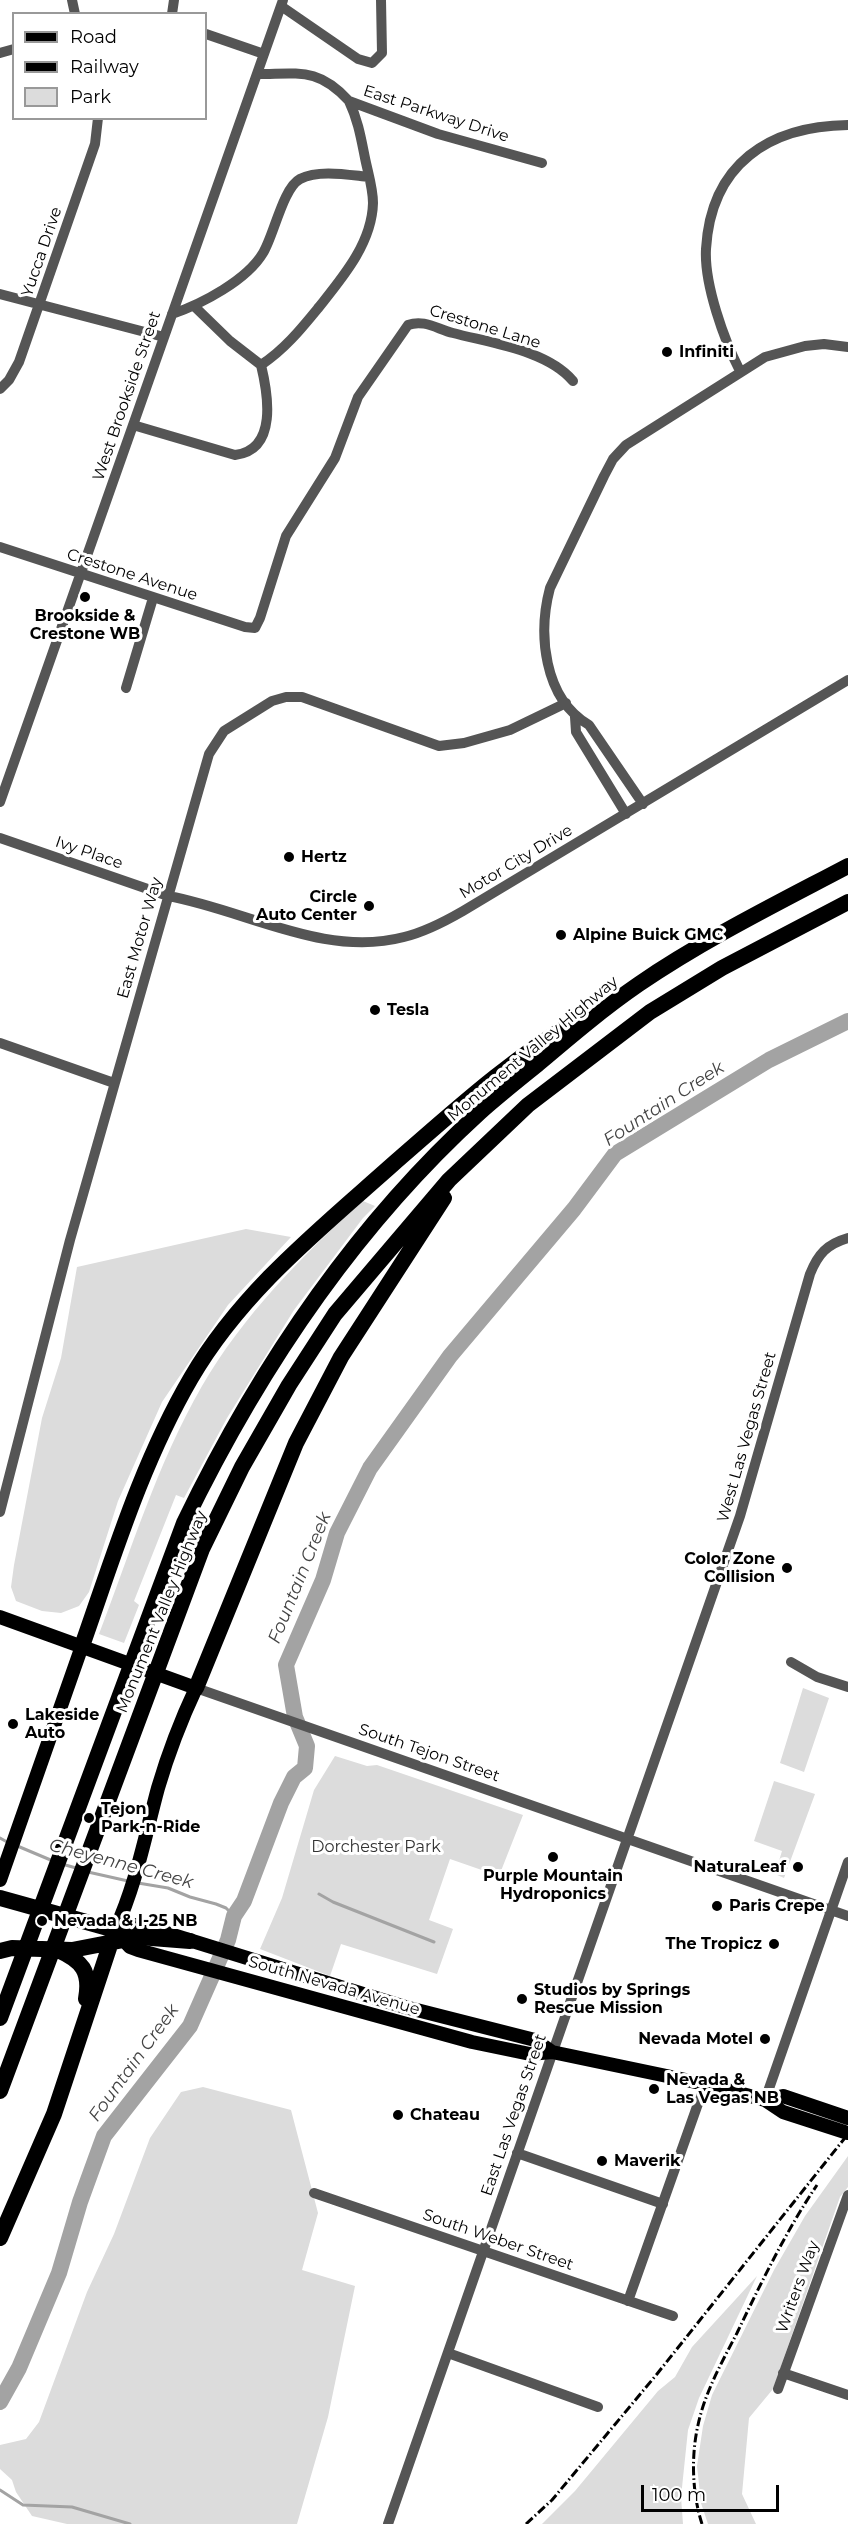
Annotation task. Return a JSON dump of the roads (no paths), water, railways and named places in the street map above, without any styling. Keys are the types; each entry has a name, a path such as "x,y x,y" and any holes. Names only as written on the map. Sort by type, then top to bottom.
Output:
{"highway":[{"name":"Monument Valley Highway","path":"0,2018 184,1523 217,1455 269,1369 327,1283 378,1219 479,1114 571,1036 674,960 848,866"},
{"name":"Monument Valley Highway","path":"0,2091 202,1550 242,1467 335,1314 423,1208 478,1151 528,1105 650,1012 722,968 848,902"},
{"path":"82,1646 133,1499 158,1438 196,1369 236,1313 290,1254 482,1088 562,1029 638,985"},
{"path":"196,1688 296,1443 331,1375 407,1251 478,1151"},
{"path":"0,1898 116,1937 190,1941"},
{"path":"0,1951 12,1948 82,1949 116,1937"},
{"path":"0,2238 28,2178 116,1937"},
{"path":"57,1949 72,1956 81,1964 87,1975 86,1998 73,2039 61,2092"}],"main road":[{"name":"South Tejon Street","path":"0,1617 196,1688"},
{"path":"0,1880 82,1646"},
{"path":"116,1937 159,1785 185,1711 196,1688"},
{"name":"South Nevada Avenue","path":"141,1938 281,1989 472,2042 530,2054 552,2052 705,2084 765,2100 783,2112 848,2133"},
{"name":"South Nevada Avenue","path":"190,1941 405,2007 535,2040 552,2052"},
{"name":"South Nevada Avenue","path":"765,2100 783,2096 848,2118"}],"street":[{"path":"282,3 358,59 372,63 382,53 381,0"},
{"name":"West Brookside Street","path":"0,801 282,3"},
{"path":"207,34 264,54"},
{"name":"East Parkway Drive","path":"257,74 319,76 339,90 349,101 438,134 542,163"},
{"path":"261,365 288,344 351,265 360,249 371,216 373,205 369,177 358,120 349,101"},
{"name":"Yucca Drive","path":"0,389 14,372 40,304 95,144 98,120"},
{"path":"740,371 729,350 707,268 708,233 718,198 748,156 776,137 805,128 848,125"},
{"path":"172,314 195,307 235,281 256,263 263,254 288,195 298,180 310,175 369,177"},
{"path":"0,294 164,337"},
{"path":"133,425 226,454 244,454 258,443 267,420 267,396 261,365 230,341 195,307"},
{"name":"Crestone Lane","path":"255,628 286,536 330,468 358,397 408,325 416,322 424,323 452,333 491,341 544,360 571,378"},
{"path":"643,804 588,725 575,717 549,667 543,642 545,607 550,588 613,459 626,445 765,357 785,350 824,344 848,347"},
{"name":"Crestone Avenue","path":"0,547 80,575 245,627 255,628"},
{"path":"126,688 153,598"},
{"name":"Motor City Drive","path":"168,896 195,901 331,941 372,942 404,938 424,931 463,911 848,680"},
{"name":"East Motor Way","path":"0,1512 70,1239 114,1083 209,754 224,731 272,701 286,697 302,697 439,746 464,743 510,730 566,703"},
{"path":"575,717 576,732 626,814"},
{"name":"Ivy Place","path":"0,838 168,896"},
{"path":"0,1043 114,1083"},
{"name":"West Las Vegas Street","path":"693,1648 740,1516 815,1260 822,1251 843,1240"},
{"name":"East Las Vegas Street","path":"388,2524 693,1648"},
{"path":"791,1662 817,1677 848,1687"},
{"name":"South Tejon Street","path":"196,1688 848,1916"},
{"path":"765,2100 848,1862"},
{"path":"628,2301 705,2084"},
{"path":"517,2153 663,2204"},
{"name":"South Weber Street","path":"314,2193 673,2316"},
{"name":"Writers Way","path":"778,2389 848,2194"},
{"path":"448,2353 598,2407"},
{"path":"783,2373 848,2395"}],"waterway":[{"name":"Fountain Creek","path":"0,2402 19,2368 59,2273 80,2202 104,2136 190,2026 228,1940 234,1916 244,1901 281,1803 294,1777 305,1768 307,1746 295,1717 286,1665 323,1580 337,1533 370,1468 450,1356 574,1209 615,1154 769,1060 848,1021"},
{"name":"Cheyenne Creek","path":"0,1838 9,1843"},
{"name":"Cheyenne Creek","path":"15,1845 53,1861"},
{"name":"Cheyenne Creek","path":"62,1864 76,1868"},
{"name":"Cheyenne Creek","path":"88,1872 128,1881"},
{"name":"Cheyenne Creek","path":"138,1883 168,1888 216,1904 226,1908 234,1916"},
{"path":"319,1894 333,1902 434,1942"},
{"path":"0,2490 23,2505 72,2507 130,2524"}],"railway":[{"path":"526,2524 552,2500 657,2374 848,2134"},
{"path":"702,2524 694,2487 694,2462 696,2437 709,2389 774,2257 817,2185"}],"place":[{"name":"Infiniti","path":"667,352"},
{"name":"Brookside & Crestone WB","path":"85,597"},
{"name":"Hertz","path":"289,857"},
{"name":"Circle Auto Center","path":"369,906"},
{"name":"Alpine Buick GMC","path":"561,935"},
{"name":"Tesla","path":"375,1010"},
{"name":"Color Zone Collision","path":"787,1568"},
{"name":"Lakeside Auto","path":"13,1724"},
{"name":"Tejon Park-n-Ride","path":"89,1818"},
{"name":"Purple Mountain Hydroponics","path":"553,1857"},
{"name":"NaturaLeaf","path":"798,1867"},
{"name":"Paris Crepe","path":"717,1906"},
{"name":"Nevada & I-25 NB","path":"42,1921"},
{"name":"The Tropicz","path":"774,1944"},
{"name":"Studios by Springs Rescue Mission","path":"522,1999"},
{"name":"Nevada Motel","path":"765,2039"},
{"name":"Nevada & Las Vegas NB","path":"654,2089"},
{"name":"Chateau","path":"398,2115"},
{"name":"Maverik","path":"602,2161"}],"park label":[{"name":"Dorchester Park","path":"376,1847"}]}
